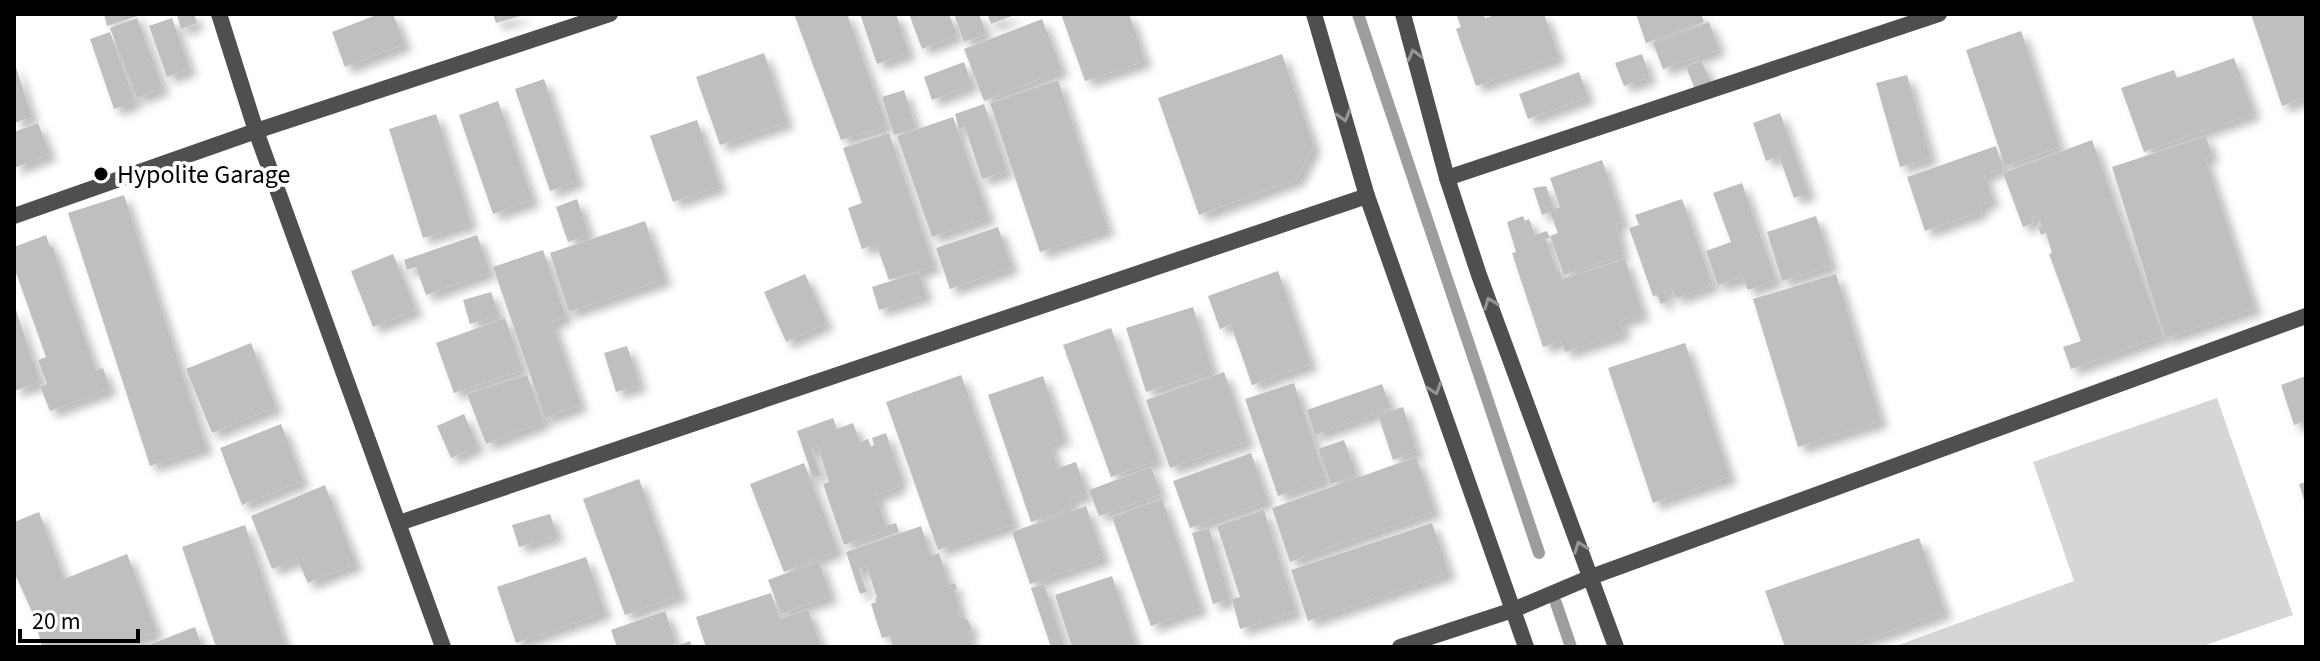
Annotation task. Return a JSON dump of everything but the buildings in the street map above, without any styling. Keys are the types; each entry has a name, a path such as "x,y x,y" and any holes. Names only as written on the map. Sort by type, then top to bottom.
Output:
{"street":[{"path":"219,14 256,131 443,647"},
{"path":"14,216 256,131 610,14"},
{"path":"1314,14 1367,196 1526,647"},
{"path":"1403,14 1447,178 1479,275 1616,647"},
{"path":"1447,178 1939,14"},
{"path":"399,523 1367,196"},
{"path":"1400,647 1513,610 1591,577 2306,316"}],"shaded area":[{"path":"2217,398 2293,615 2200,647 1893,647 2074,581 2033,462"}],"waterway":[{"path":"1358,14 1539,553"},
{"path":"1556,603 1571,647"}],"place":[{"name":"Hypolite Garage","path":"101,174"}]}
